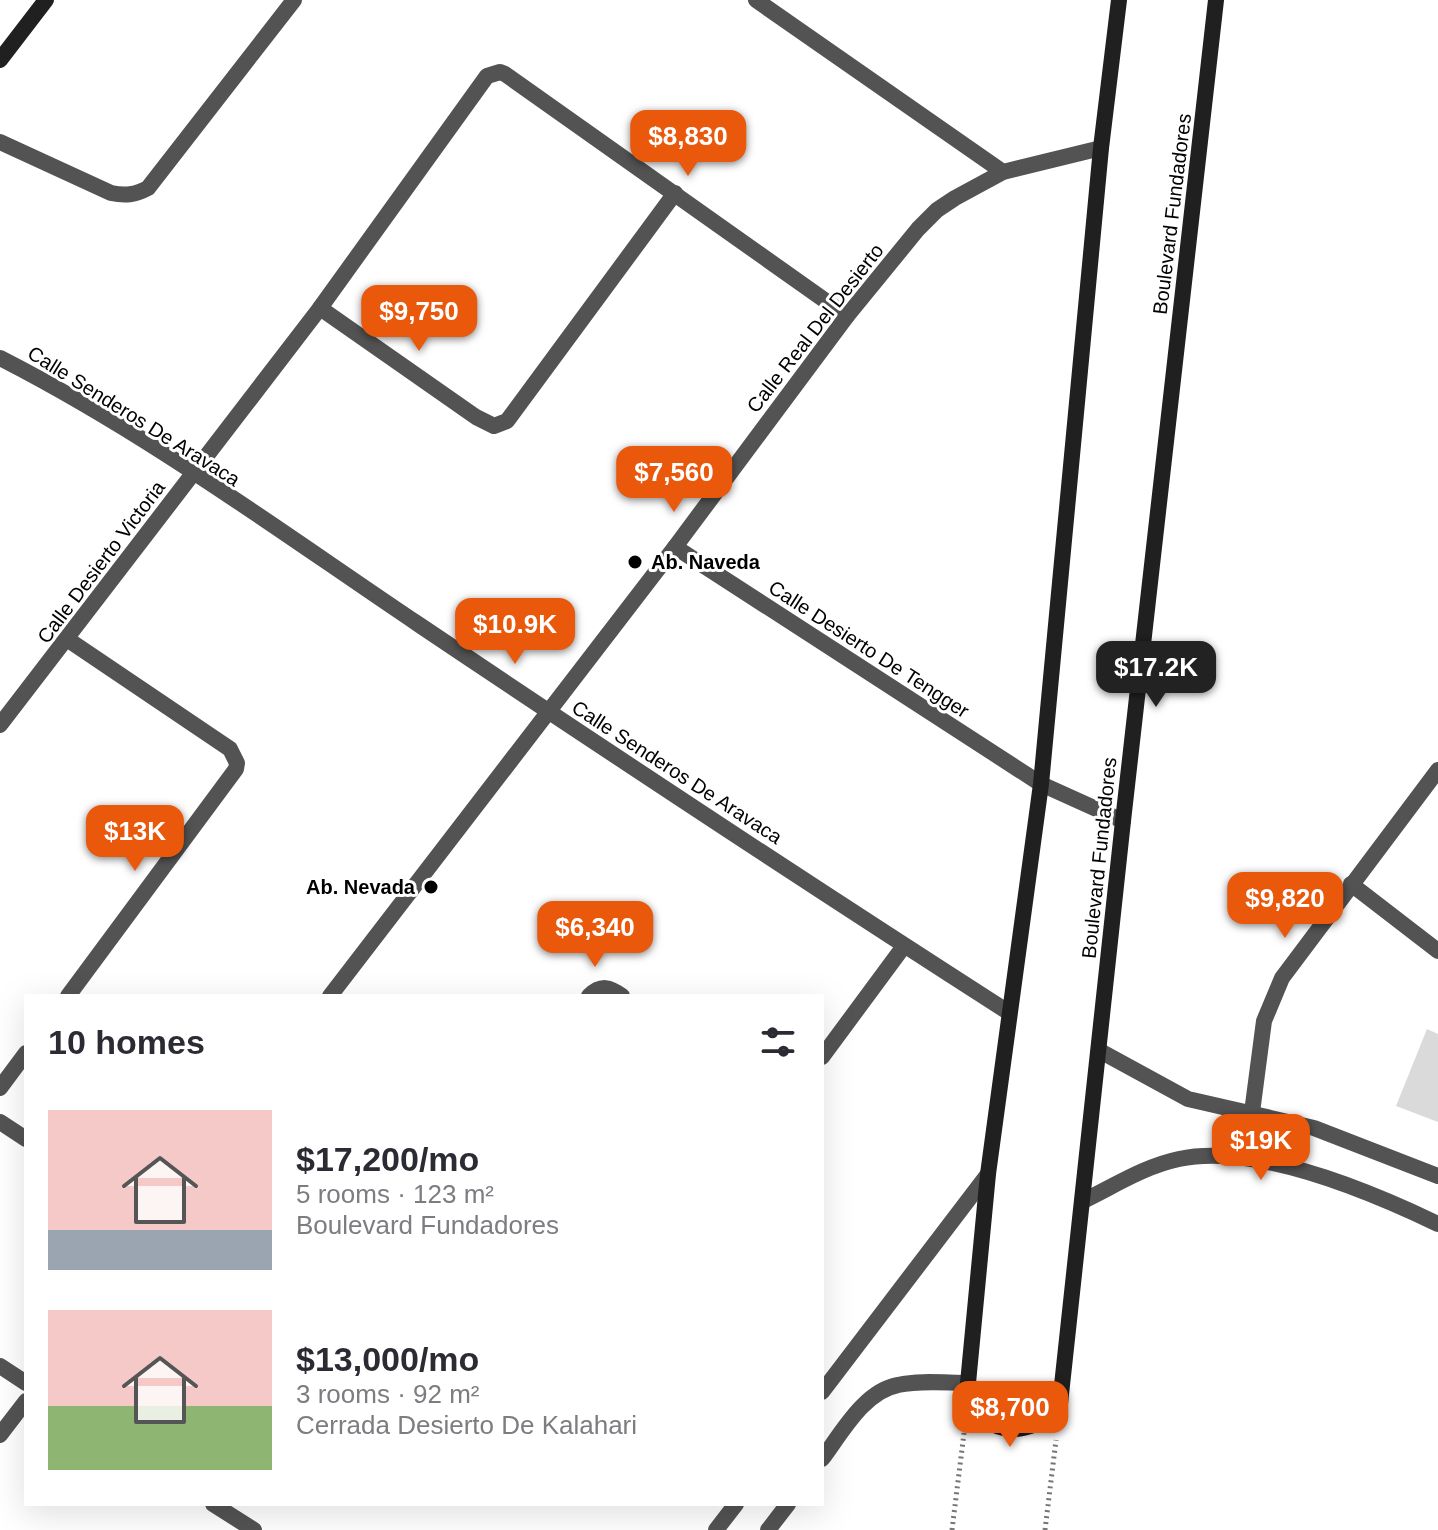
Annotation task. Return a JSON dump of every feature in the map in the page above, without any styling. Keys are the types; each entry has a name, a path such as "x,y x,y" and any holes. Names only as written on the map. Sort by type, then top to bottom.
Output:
{"street":[{"path":"0,60 46,0"},
{"path":"0,142 111,193 124,196 148,188 294,0"},
{"path":"756,0 1003,172"},
{"path":"1059,1413 1022,1429 993,1426 968,1409 968,1383 988,1174 1041,784 1101,148 1119,0"},
{"name":"Boulevard Fundadores","path":"1059,1413 1216,0"},
{"name":"Calle Desierto Victoria","path":"0,725 320,308 487,76 505,74 847,316"},
{"name":"Calle Real Del Desierto","path":"332,994 675,547 847,316 937,210 1003,172 1101,148"},
{"path":"320,308 476,417 494,426 507,421 675,193"},
{"name":"Calle Senderos De Aravaca","path":"0,358 194,473 549,712 1008,1012"},
{"name":"Calle Desierto De Tengger","path":"675,547 1041,784 1123,821"},
{"path":"67,639 230,749 237,763 236,769 69,994"},
{"path":"1246,1158 1258,1051 1271,1001 1282,978 1438,770"},
{"path":"1351,884 1438,951"},
{"path":"824,1054 904,946"},
{"path":"592,994 607,987 619,994"},
{"path":"1100,1051 1188,1099 1251,1116 1314,1128 1438,1176"},
{"path":"0,1088 24,1056"},
{"path":"0,1122 24,1138"},
{"path":"1083,1201 1150,1168 1177,1159 1207,1155 1246,1158 1332,1179 1388,1200 1438,1224"},
{"path":"824,1389 988,1174"},
{"path":"0,1366 24,1382"},
{"path":"824,1456 873,1396 887,1388 900,1384 968,1383"},
{"path":"0,1435 24,1404"},
{"path":"216,1506 254,1530"},
{"path":"716,1530 734,1506"},
{"path":"768,1530 786,1506"}],"path":[{"path":"952,1530 968,1409"},
{"path":"1045,1530 1059,1413"}],"shaded area":[{"path":"1427,1029 1438,1034 1438,1122 1396,1106"}],"place":[{"name":"Ab. Naveda","path":"635,562"},
{"name":"Ab. Nevada","path":"431,887"}]}
